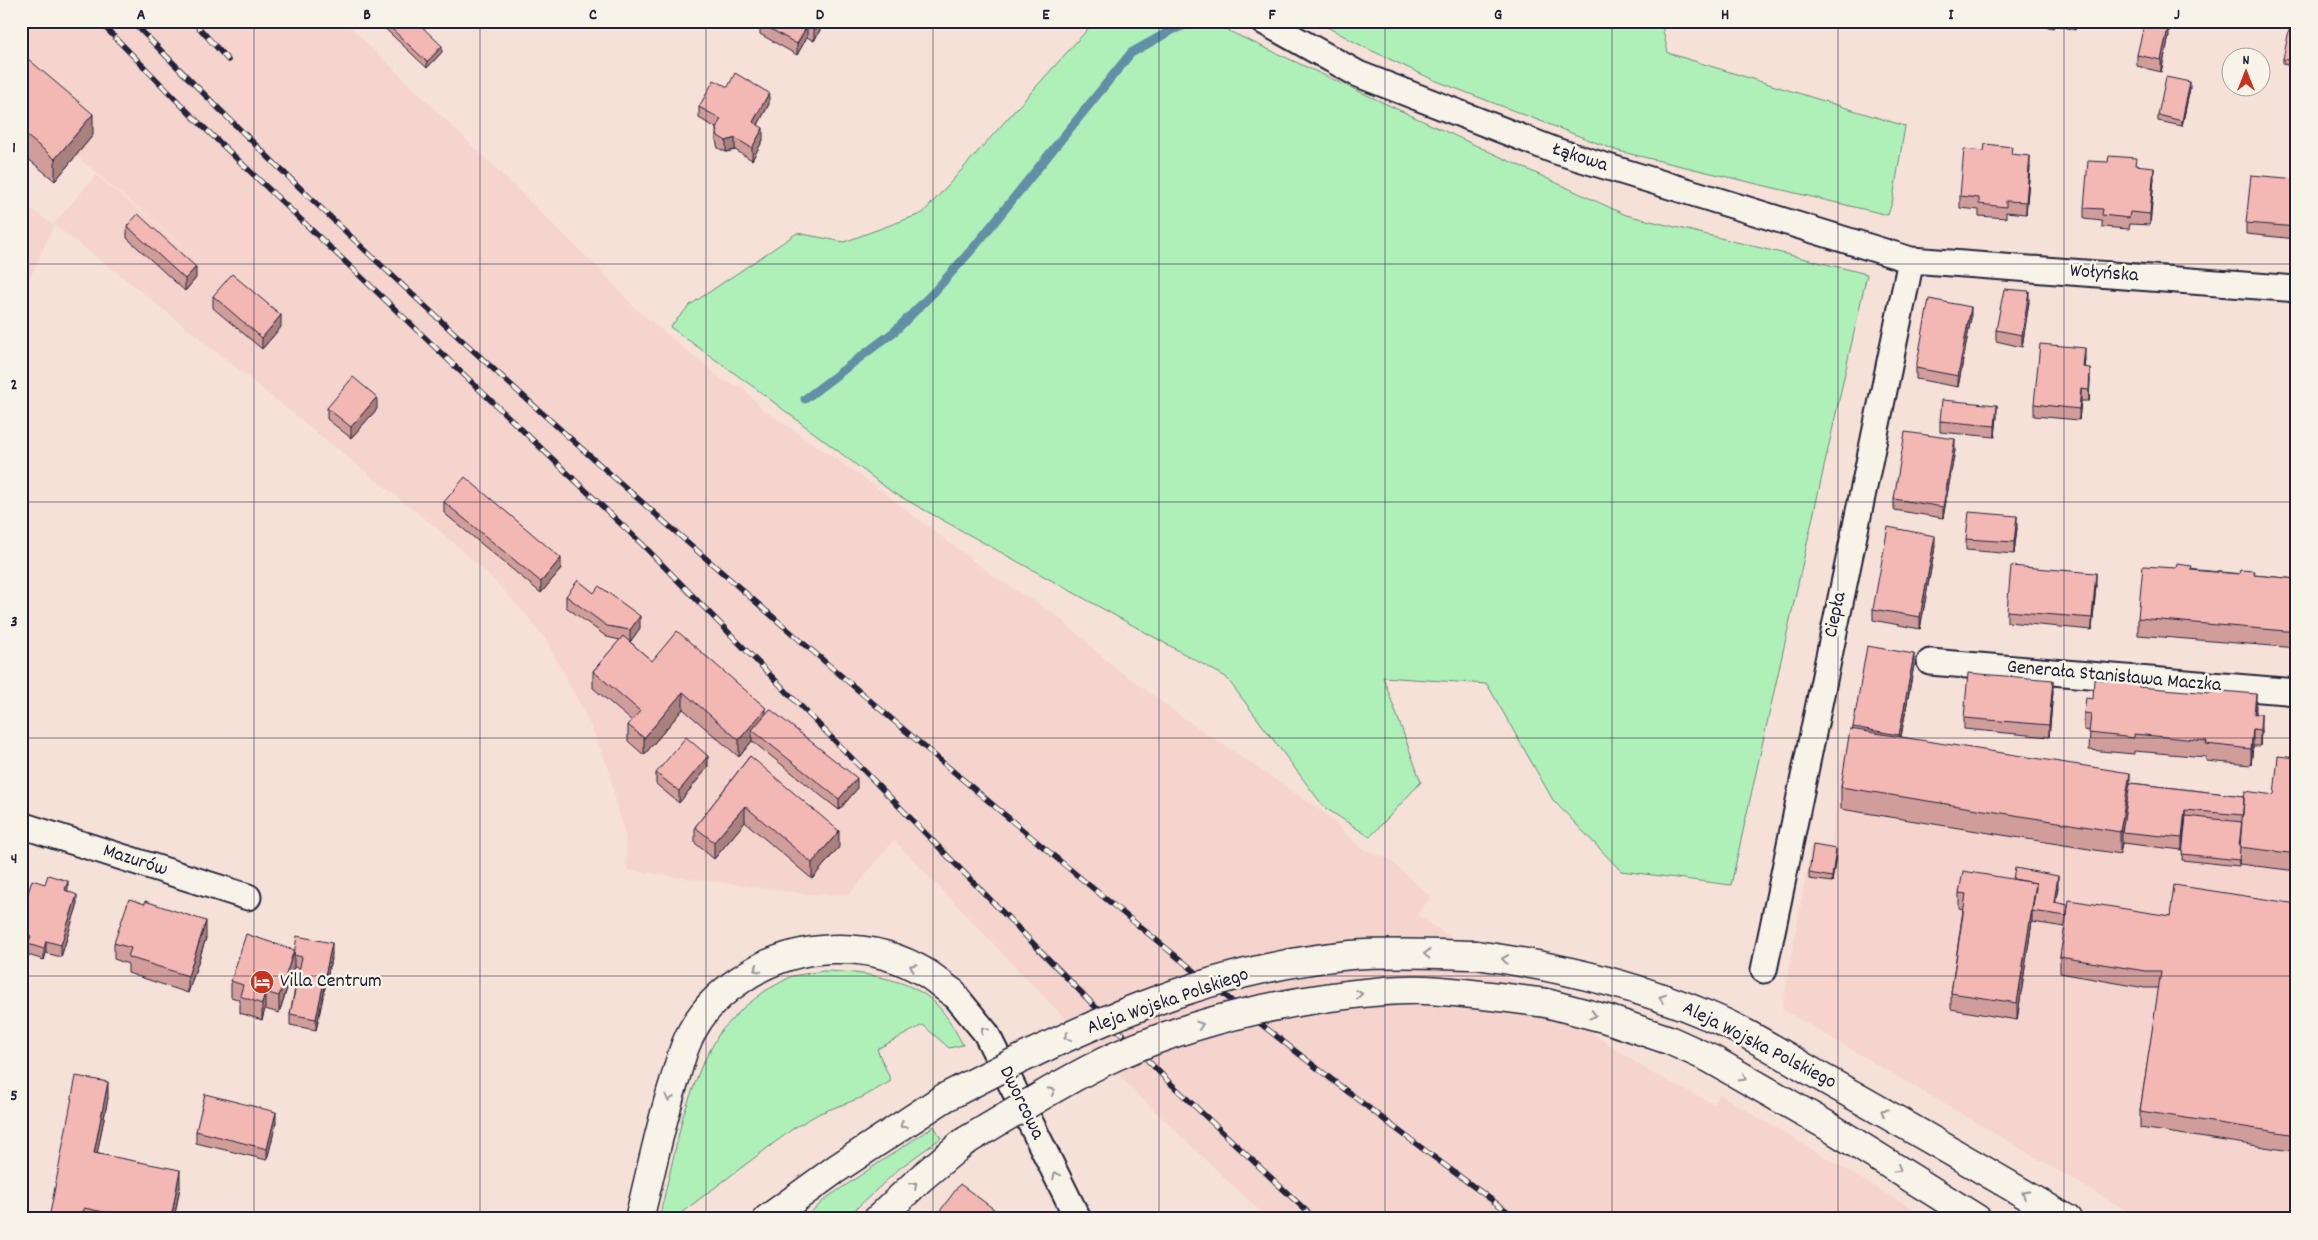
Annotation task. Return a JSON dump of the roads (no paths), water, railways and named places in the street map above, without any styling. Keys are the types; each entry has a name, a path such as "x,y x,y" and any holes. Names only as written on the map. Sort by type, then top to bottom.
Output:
{"main road":[{"path":"639,1219 669,1097 685,1046 695,1025 722,992 752,971 785,956 812,950 855,948 892,958 926,972 953,993"},
{"name":"Aleja Wojska Polskiego","path":"767,1219 836,1169 944,1098 1028,1054 1086,1029 1139,1007 1251,972 1305,961 1351,955 1394,953 1476,955 1537,964 1604,980 1659,996 1710,1016 1945,1147 2067,1219"},
{"name":"Aleja Wojska Polskiego","path":"878,1219 920,1179 964,1142 1035,1100 1115,1057 1170,1034 1226,1016 1288,1003 1392,991 1425,990 1546,1003 1607,1019 1669,1040 1711,1059 1828,1126 1978,1219"}],"street":[{"name":"Łąkowa","path":"1263,21 1358,74 1556,151 1911,260"},
{"name":"Wołyńska","path":"1911,260 2297,289"},
{"name":"Ciepła","path":"1764,970 1911,260"},
{"name":"Generała Stanisława Maczka","path":"1930,662 2297,692"},
{"name":"Mazurów","path":"21,825 248,898"},
{"name":"Dworcowa","path":"953,993 986,1033 1078,1219"}],"waterway":[{"path":"805,399 895,331 934,292 975,246 1131,53 1172,30 1195,21"}],"railway":[{"path":"99,21 194,118 642,544 1168,1081 1315,1219"},
{"path":"132,21 290,179 371,256 619,482 787,629 965,782 1146,932 1330,1078 1518,1219"},
{"path":"193,21 228,60"}],"place":[{"name":"Villa Centrum","path":"262,982"}]}
